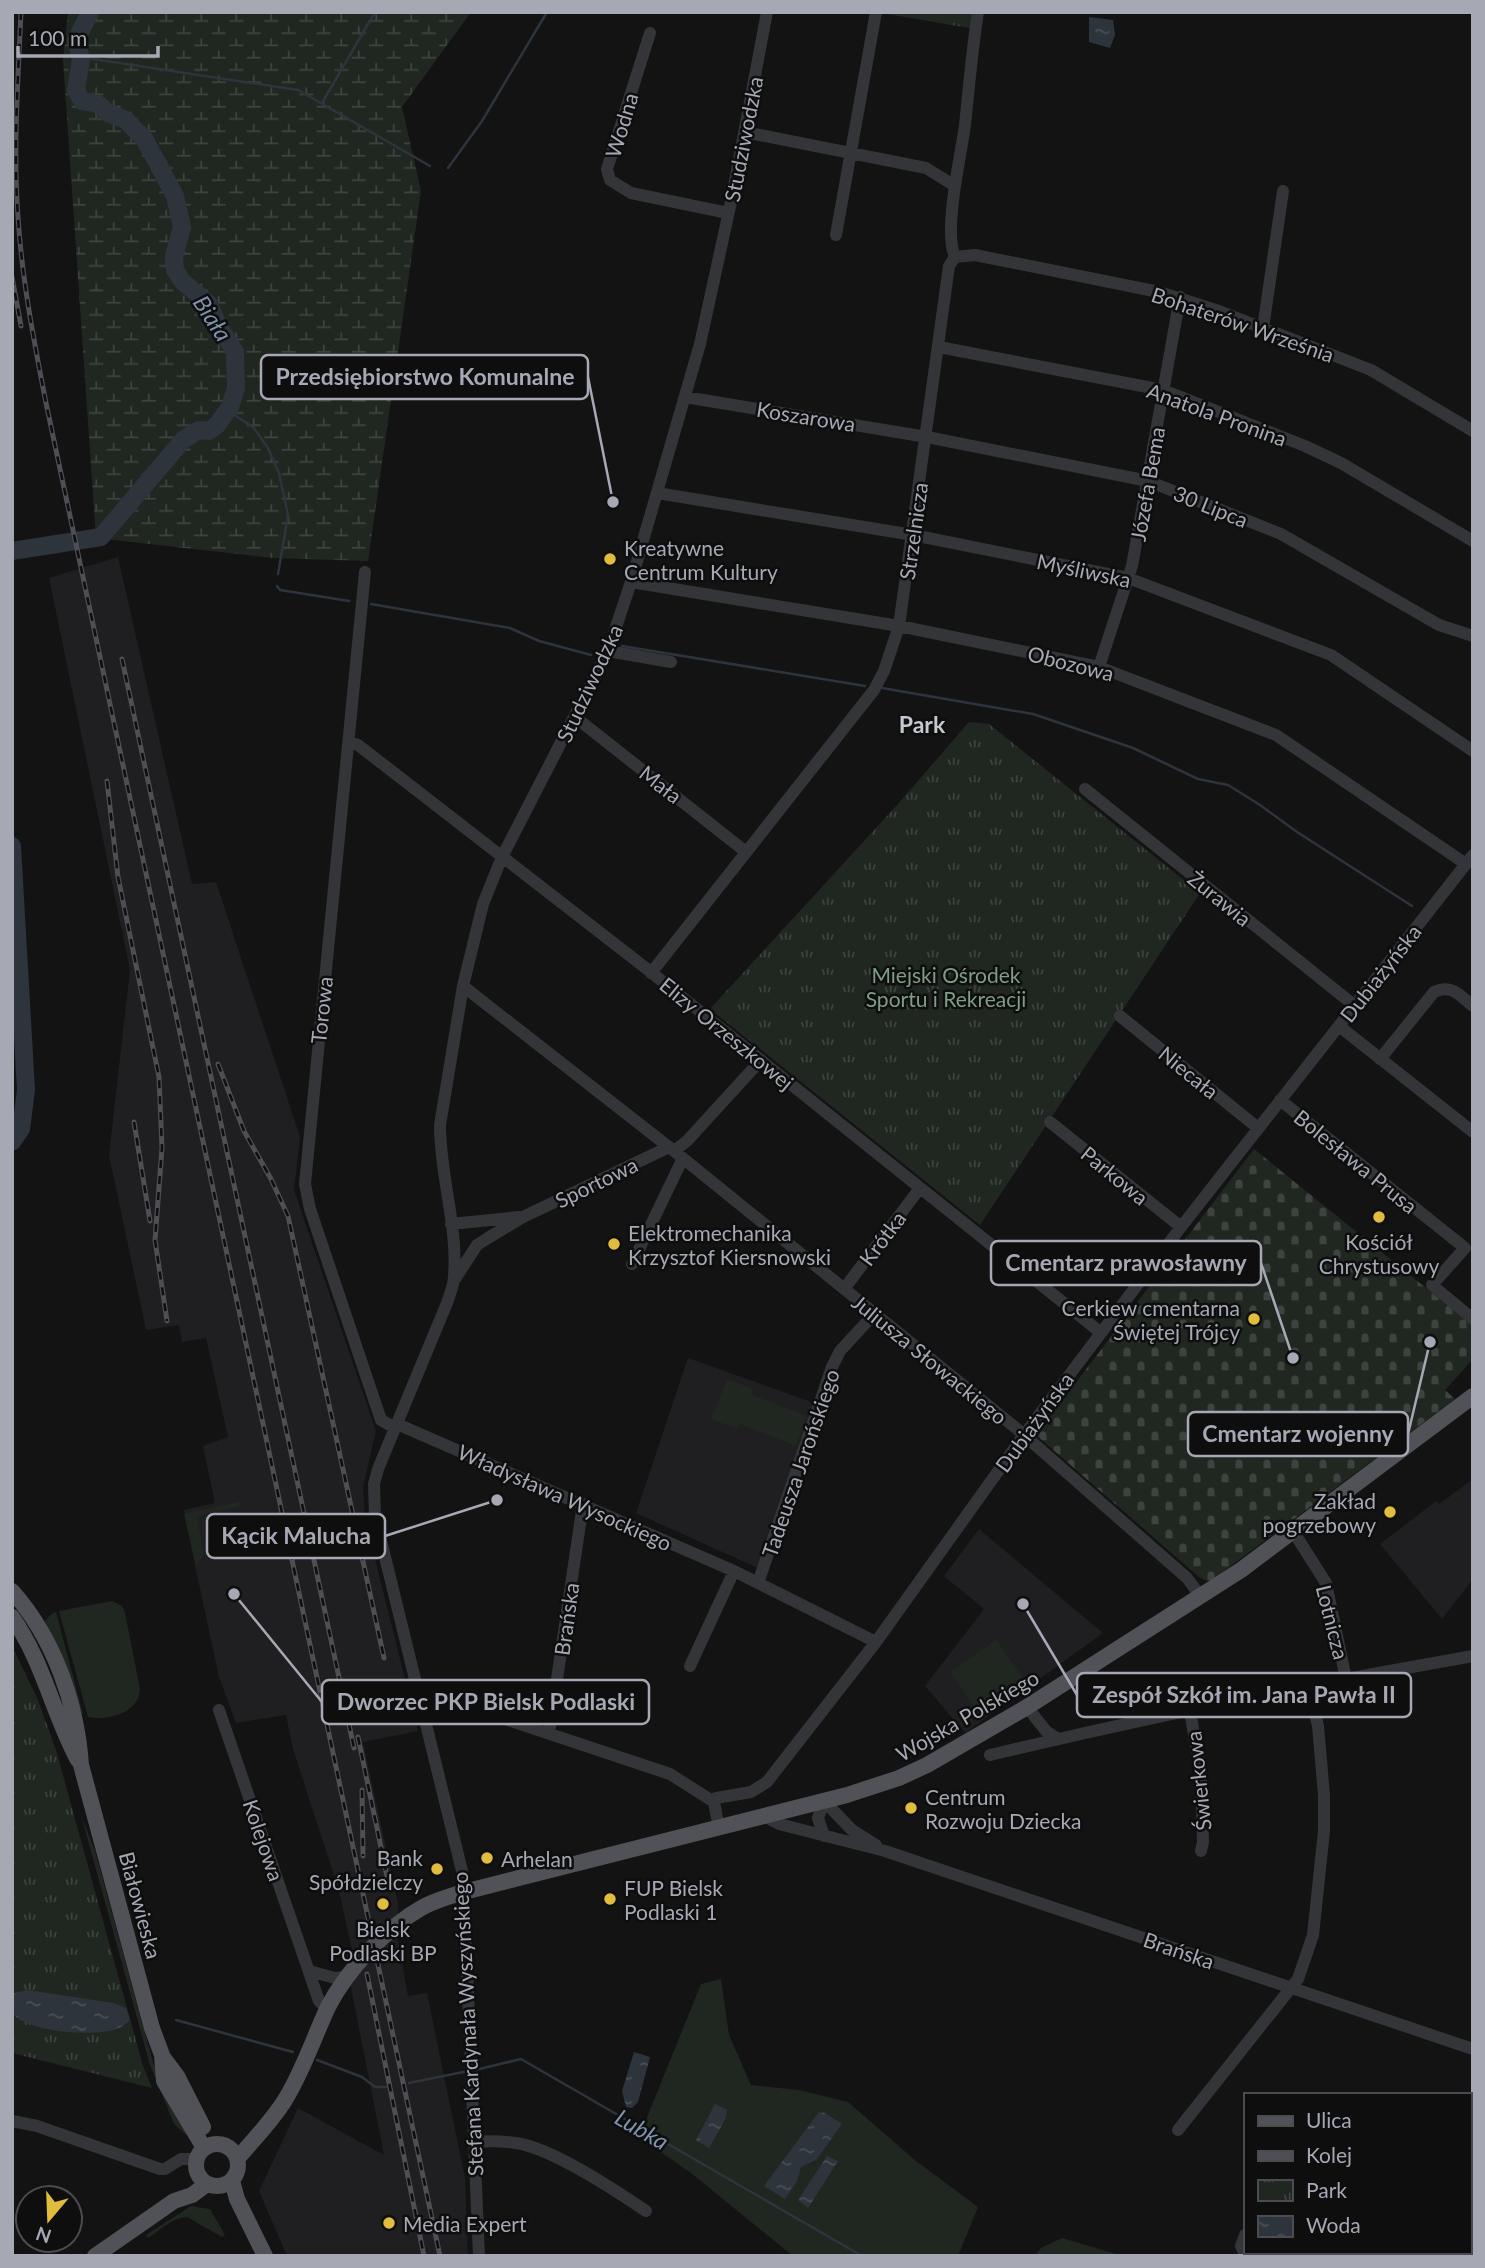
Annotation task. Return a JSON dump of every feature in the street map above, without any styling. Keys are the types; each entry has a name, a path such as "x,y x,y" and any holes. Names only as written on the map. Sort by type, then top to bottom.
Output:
{"main road":[{"name":"Wojska Polskiego","path":"215,2164 271,2119 285,2100 327,2009 346,1977 408,1917 434,1901 846,1795 890,1781 927,1765 1027,1707 1201,1597 1473,1396"},
{"name":"Białowieska","path":"12,1591 50,1647 62,1678 79,1737 81,1765 152,2028 162,2056 177,2076 204,2130 215,2164"},
{"name":"Białowieska","path":"13,1619 39,1665 68,1741 81,1765"},
{"path":"95,2256 174,2201 192,2194 215,2164"},
{"path":"215,2164 254,2256"},
{"path":"215,2164 237,2199 265,2256"}],"street":[{"name":"Studziwodzka","path":"451,1223 440,1148 440,1125 463,986 482,904 502,857 608,651 631,582 700,344 745,132 767,12"},
{"path":"836,235 876,12"},
{"name":"Strzelnicza","path":"651,973 876,688 884,671 899,626 950,266 955,257 951,247 955,186 965,128 978,12"},
{"name":"Wodna","path":"650,33 607,169 610,180 631,193 728,214"},
{"path":"745,132 926,168 955,186"},
{"path":"1263,328 1283,191"},
{"name":"Bohaterów Września","path":"955,257 975,255 1180,297 1371,370 1473,431"},
{"name":"Józefa Bema","path":"1099,667 1128,578 1180,297"},
{"name":"Anatola Pronina","path":"939,347 1163,390 1341,463 1473,541"},
{"name":"Koszarowa","path":"685,397 927,437"},
{"name":"30 Lipca","path":"927,437 1148,481 1281,534 1440,625 1473,636"},
{"name":"Myśliwska","path":"657,493 913,535 1128,578 1331,655 1473,751"},
{"name":"Torowa","path":"365,572 304,1184 381,1420 396,1426"},
{"name":"Obozowa","path":"631,582 899,626 1099,667 1276,735 1469,859"},
{"path":"608,651 671,662"},
{"name":"Mała","path":"575,717 746,852"},
{"name":"Elizy Orzeszkowej","path":"349,741 358,745 651,973 1100,1332"},
{"name":"Żurawia","path":"1085,789 1355,1006"},
{"name":"Dubiażyńska","path":"714,1802 716,1798 751,1792 767,1782 876,1642 1100,1332 1469,859"},
{"name":"Juliusza Słowackiego","path":"463,986 675,1152 1024,1435 1187,1578 1201,1597"},
{"path":"1380,1059 1434,992 1446,988 1473,1006"},
{"name":"Niecała","path":"1120,1016 1258,1128"},
{"path":"1339,1026 1473,1132"},
{"name":"Sportowa","path":"396,1426 447,1303 454,1279 477,1245 523,1217 675,1152 761,1060"},
{"name":"Bolesława Prusa","path":"1280,1100 1469,1244 1432,1285 1473,1319"},
{"name":"Parkowa","path":"1050,1122 1181,1227"},
{"path":"632,1264 675,1152"},
{"name":"Krótka","path":"844,1289 920,1188"},
{"name":"Sportowa","path":"454,1279 451,1223 523,1217"},
{"name":"Tadeusza Jarońskiego","path":"758,1583 832,1367 841,1351 875,1314"},
{"name":"Władysława Wysockiego","path":"396,1426 734,1571 876,1642"},
{"name":"Stefana Kardynała Wyszyńskiego","path":"396,1426 378,1469 373,1499 463,1875 472,2142 479,2256"},
{"name":"Brańska","path":"550,1733 583,1504"},
{"name":"Lotnicza","path":"1293,1531 1326,1583 1346,1679"},
{"path":"690,1666 734,1571"},
{"path":"13,1619 24,1605"},
{"path":"990,1755 1346,1679 1473,1656"},
{"path":"1178,2130 1298,1979 1313,1935 1324,1831 1318,1726 1309,1687"},
{"path":"421,1699 436,1696 670,1774 714,1802 719,1828"},
{"path":"1027,1707 1046,1731 1058,1739"},
{"name":"Kolejowa","path":"219,1710 319,2001 327,2009"},
{"name":"Świerkowa","path":"1190,1711 1201,1775 1201,1851"},
{"path":"841,1817 846,1795"},
{"path":"824,1801 818,1818 824,1836"},
{"name":"Brańska","path":"824,1801 852,1830 885,1851"},
{"name":"Brańska","path":"764,1816 779,1824 885,1851 1473,2049"},
{"path":"309,1971 335,1978 346,1977"},
{"path":"12,2121 37,2126 160,2168 165,2169 181,2160 215,2164"},
{"path":"472,2142 517,2143 543,2151 615,2190 646,2211"}],"shaded area":[{"path":"118,557 192,884 216,882 300,1137 294,1190 376,1431 363,1487 365,1519 418,1731 363,1742 398,1904 398,1941 408,1996 427,1993 465,2178 468,2256 287,2256 259,2191 298,2108 384,2155 345,1957 352,1950 339,1891 293,1749 286,1715 236,1723 219,1677 184,1510 215,1503 203,1446 228,1437 206,1338 182,1342 179,1325 146,1330 109,1155 130,970 49,578"},
{"path":"688,1358 817,1404 760,1569 636,1513"},
{"path":"1473,1479 1473,1579 1442,1619 1380,1544 1436,1501 1439,1504"},
{"path":"979,1529 1103,1633 965,1733 925,1686 984,1609 944,1576"}],"green space":[{"path":"68,12 471,12 402,107 421,191 368,561 273,558 96,538 63,60"},
{"path":"876,12 978,12 975,29"},
{"name":"Miejski Ośrodek Sportu i Rekreacji","path":"969,722 989,724 1200,893 980,1225 710,1009 898,804"},
{"path":"1254,1149 1473,1326 1473,1359 1445,1390 1455,1399 1212,1580 1207,1581 1199,1577 1036,1435"},
{"path":"727,1379 753,1389 752,1395 807,1416 796,1446 740,1424 738,1429 711,1419"},
{"path":"242,1501 238,1507 197,1518 204,1555 196,1566 184,1514"},
{"path":"112,1601 122,1606 125,1613 140,1689 134,1704 121,1714 104,1718 88,1717 59,1611"},
{"path":"56,1612 83,1714 78,1711 64,1665 45,1621"},
{"path":"996,1640 1027,1683 981,1716 950,1672"},
{"path":"12,1646 37,1698 56,1750 143,2066 152,2088 12,2053"},
{"path":"81,1815 95,1851 153,2062 162,2085 188,2130 186,2135 174,2124 150,2065"},
{"path":"721,1979 729,2035 751,2085 799,2090 848,2102 916,2161 978,2207 958,2256 793,2256 691,2173 639,2137 701,1984"},
{"path":"191,2206 210,2209 225,2235 222,2237 187,2217 171,2222 148,2238 146,2235"},
{"path":"1062,2238 1123,2256 1035,2256 1041,2248"}],"water":[{"path":"1089,17 1113,20 1115,35 1110,48 1089,42"},
{"path":"27,1990 113,2003 126,2008 130,2020 118,2028 95,2033 39,2027 19,2019 13,2011 12,1994"},
{"path":"634,2052 650,2057 638,2102 632,2108 626,2107 622,2091"},
{"path":"715,2104 727,2110 726,2118 709,2148 696,2140"},
{"path":"819,2112 842,2124 816,2160 801,2167 797,2181 785,2199 764,2186"},
{"path":"827,2156 838,2161 808,2208 798,2200"}],"waterway":[{"name":"Biała","path":"12,551 101,537 183,440 199,430 209,431 217,425 230,407 236,388 235,352 209,304 182,281 175,270 174,256 182,227 175,196 145,140 126,120 108,113 98,104 82,101 76,90 81,59 76,41 90,12"},
{"path":"322,103 375,12"},
{"path":"448,168 482,121 547,12"},
{"path":"80,57 298,90 430,166"},
{"path":"228,411 253,427 268,448 279,473 288,515 278,574"},
{"path":"277,586 280,590 349,601"},
{"path":"371,604 510,628 539,641 591,655"},
{"path":"622,646 865,686"},
{"path":"882,688 1033,714 1133,748 1198,779 1228,785 1412,906"},
{"name":"Biała","path":"12,846 26,1090 21,1129 12,1142"},
{"name":"Biała","path":"12,987 21,989"},
{"name":"Lubka","path":"176,2020 293,2052"},
{"name":"Lubka","path":"475,2070 521,2059 862,2256"},
{"name":"Lubka","path":"317,2060 362,2077 375,2087 387,2087"},
{"name":"Lubka","path":"409,2083 468,2071"}],"railway":[{"path":"21,12 16,114 17,191 22,264 37,357 440,2256"},
{"path":"12,277 21,326"},
{"path":"122,659 354,1748"},
{"path":"107,781 118,877 159,1077 162,1148 155,1240 167,1321"},
{"path":"218,1064 244,1131 288,1216 384,1658"},
{"path":"134,1122 150,1221"},
{"path":"358,1737 388,1881"},
{"path":"362,1790 363,1856"},
{"path":"367,1974 424,2256"}],"place":[{"name":"Przedsiębiorstwo Komunalne","path":"613,502"},
{"name":"Kreatywne Centrum Kultury","path":"610,559"},
{"name":"Kościół Chrystusowy","path":"1379,1217"},
{"name":"Elektromechanika Krzysztof Kiersnowski","path":"614,1244"},
{"name":"Cerkiew cmentarna Świętej Trójcy","path":"1254,1319"},
{"name":"Cmentarz wojenny","path":"1430,1342"},
{"name":"Cmentarz prawosławny","path":"1293,1358"},
{"name":"Kącik Malucha","path":"497,1500"},
{"name":"Zakład pogrzebowy","path":"1390,1512"},
{"name":"Dworzec PKP Bielsk Podlaski","path":"234,1594"},
{"name":"Zespół Szkół im. Jana Pawła II","path":"1023,1604"},
{"name":"Centrum Rozwoju Dziecka","path":"911,1808"},
{"name":"Arhelan","path":"487,1858"},
{"name":"Bank Spółdzielczy","path":"437,1869"},
{"name":"FUP Bielsk Podlaski 1","path":"610,1899"},
{"name":"Bielsk Podlaski BP","path":"383,1904"},
{"name":"Media Expert","path":"389,2223"}],"district":[{"name":"Park","path":"922,724"}]}
